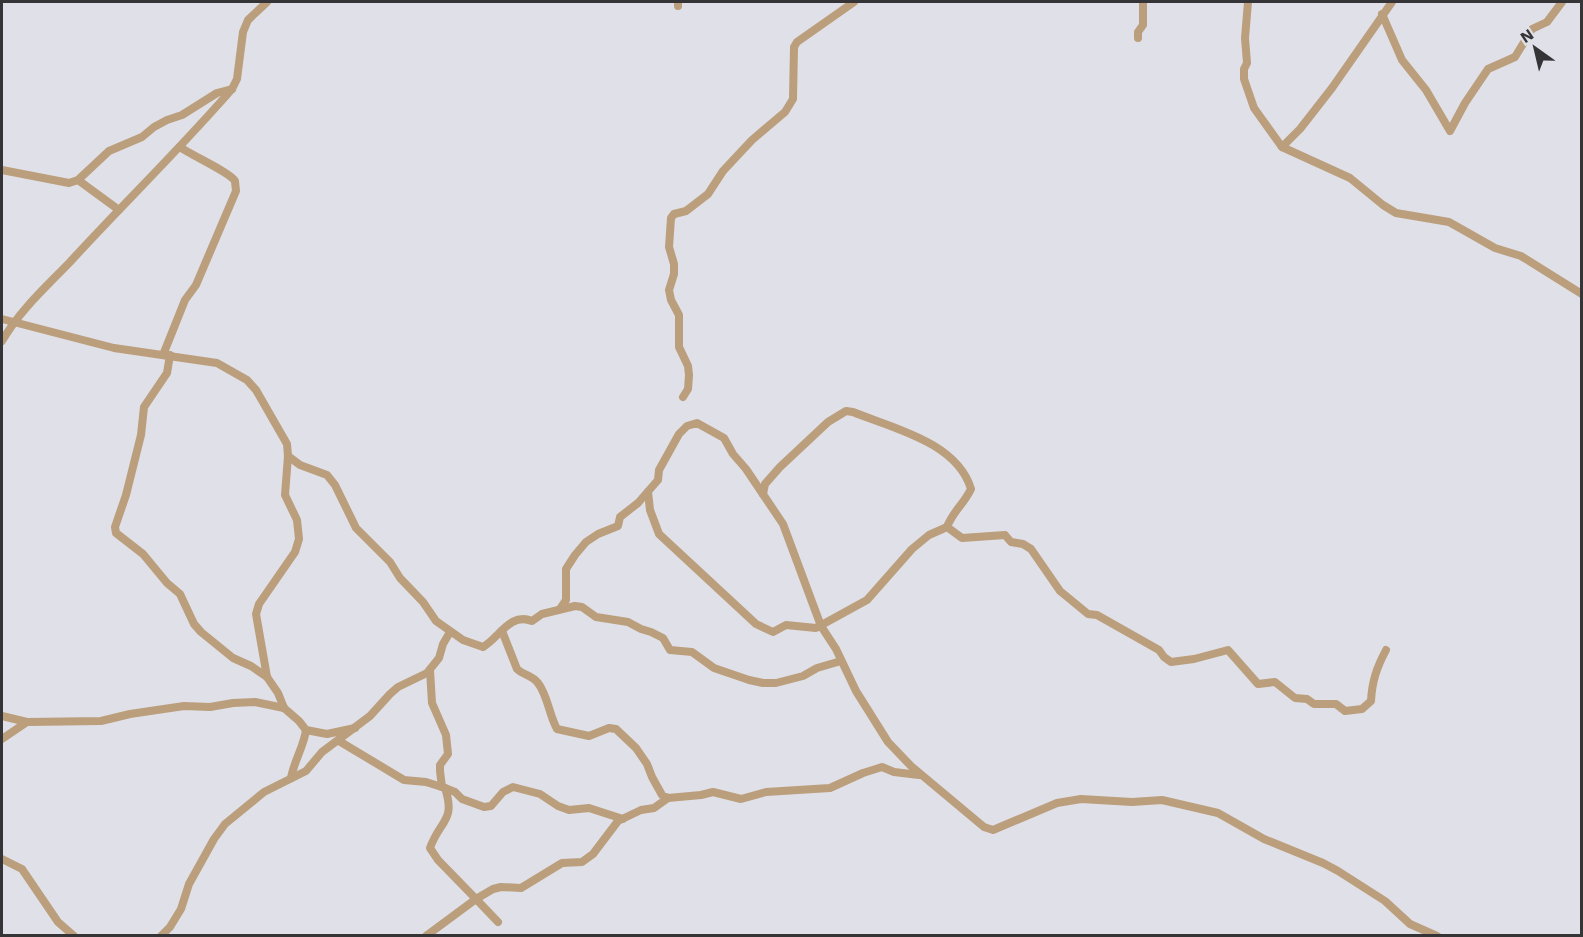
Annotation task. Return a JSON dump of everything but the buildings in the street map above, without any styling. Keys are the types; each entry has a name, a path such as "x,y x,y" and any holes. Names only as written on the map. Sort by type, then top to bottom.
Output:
{"street":[{"path":"2,341 13,322 232,90 237,79 243,32 248,20 267,2"},
{"path":"683,397 688,389 688,366 679,347 679,315 671,300 669,290 674,274 674,264 669,247 671,218 674,214 686,211 708,194 723,171 752,140 785,112 793,99 794,47 797,42 854,2"},
{"path":"1138,39 1138,32 1143,25 1143,2"},
{"path":"1248,2 1244,79 1254,108 1282,147 1350,178 1396,213 1449,222 1495,248 1521,256 1581,294"},
{"path":"1282,147 1300,129 1332,88 1392,2"},
{"path":"1382,14 1402,60 1426,90 1450,131 1465,102 1488,69 1515,57 1532,29 1547,22 1562,2"},
{"path":"2,170 58,182 69,183 78,180 109,151 142,137 154,127 182,115 217,93 232,90"},
{"path":"180,147 193,157 228,174 235,182 236,191 196,285 185,300 166,355 167,374 144,407 141,435 126,495 115,527 116,533 143,554 167,583 180,594 194,624 201,632 233,658 267,677 278,693 284,708 306,730 327,734 355,728"},
{"path":"78,180 119,210"},
{"path":"2,319 114,348 217,363 247,380 256,390 287,444 285,495 297,520 299,539 295,552 259,604 255,614 267,677"},
{"path":"648,492 650,510 659,534 756,624 773,632 786,625 816,628 867,600 912,549 929,535 947,527 952,514 967,498 971,489 963,472 953,460 920,437 846,411 828,422 780,466 765,484 763,494"},
{"path":"560,609 566,600 566,569 575,555 586,542 618,526 620,517 639,503 658,480 659,470 679,434 687,426 697,423 724,438 783,524 821,626 888,742 923,776 984,827 993,830 1057,803 1081,799 1132,802 1162,800 1218,813 1264,839 1338,871 1385,901 1410,924 1437,936"},
{"path":"288,456 300,465 327,475 356,528 390,561 399,578 423,602 436,621 463,640 483,647 492,642 513,621 524,618 532,621 542,614 575,606 582,607 596,617 628,622 663,638 670,650 692,652 714,668 756,681 776,683 803,676 817,668 841,660"},
{"path":"947,527 962,538 1005,536 1011,542 1023,544 1031,549 1059,591 1088,614 1097,615 1159,650 1171,662 1194,660 1228,650 1258,684 1275,682 1295,698 1307,699 1314,705 1336,704 1345,711 1362,710 1371,701 1376,670 1386,650"},
{"path":"502,631 517,669 532,677 539,684 557,729 589,736 609,728 616,729 636,748 647,764 662,795 668,798"},
{"path":"161,936 181,909 189,884 225,824 264,792 306,771 322,752 355,728 398,687 430,670 439,657 450,632"},
{"path":"430,670 432,703 446,735 448,753 440,765 444,787 450,802 449,814 430,848 438,860 498,922"},
{"path":"2,716 27,722 101,721 184,706 210,707 255,702 284,708"},
{"path":"2,736 27,722"},
{"path":"291,778 306,730"},
{"path":"339,741 404,780 426,782 444,787 455,792 462,799 484,807 491,806 503,792 513,787 540,794 558,806 569,810 589,808 623,819"},
{"path":"426,936 493,889 521,888 562,863 582,862 593,854 618,821 641,810 654,808 668,798 713,792 741,799 766,792 830,788 882,767 894,772 923,776"},
{"path":"2,859 22,869 58,922 74,936"}]}
